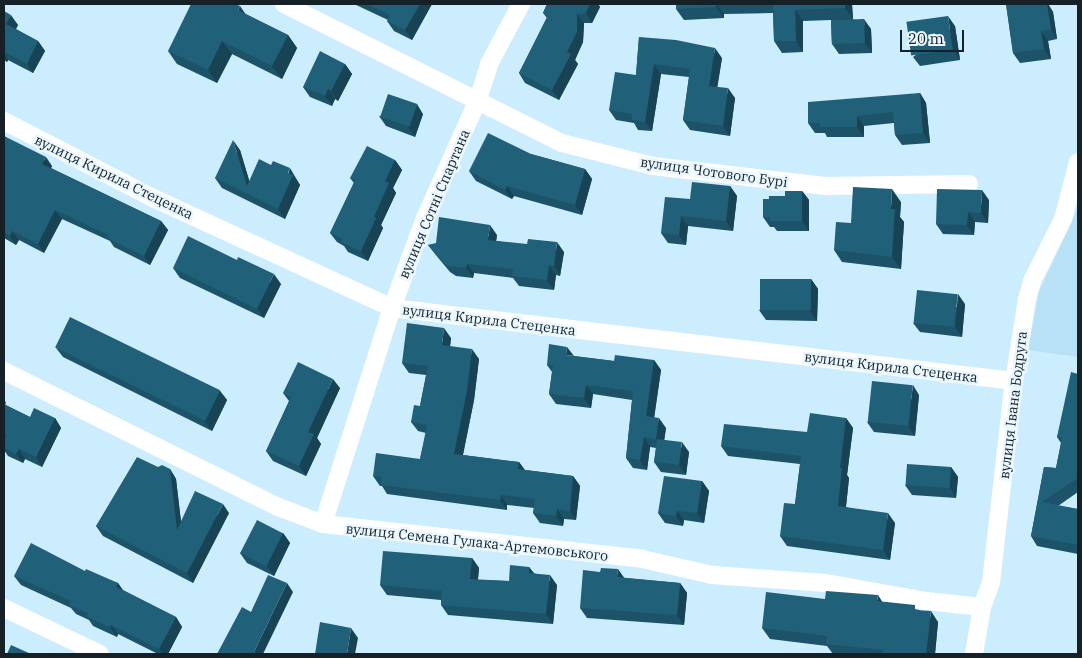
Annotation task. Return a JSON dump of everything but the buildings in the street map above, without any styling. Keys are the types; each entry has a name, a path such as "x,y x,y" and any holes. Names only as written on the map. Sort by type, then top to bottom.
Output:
{"street":[{"name":"вулиця Чотового Бурі","path":"284,4 562,143 653,166 825,186 969,184"},
{"name":"вулиця Сотні Спартана","path":"323,524 392,308 425,218 478,102 489,64 521,4"},
{"name":"вулиця Кирила Стеценка","path":"4,121 150,197 392,308 1014,381"},
{"name":"вулиця Івана Бодруга","path":"974,654 982,607 992,582 1014,381 1030,287 1063,220 1078,162"},
{"name":"вулиця Семена Гулака-Артемовського","path":"4,371 276,506 323,524 638,558 712,575 826,583 926,601 982,607"},
{"path":"4,608 100,654"}],"shaded area":[{"path":"1078,208 1078,357 1028,350 1039,292"}]}
